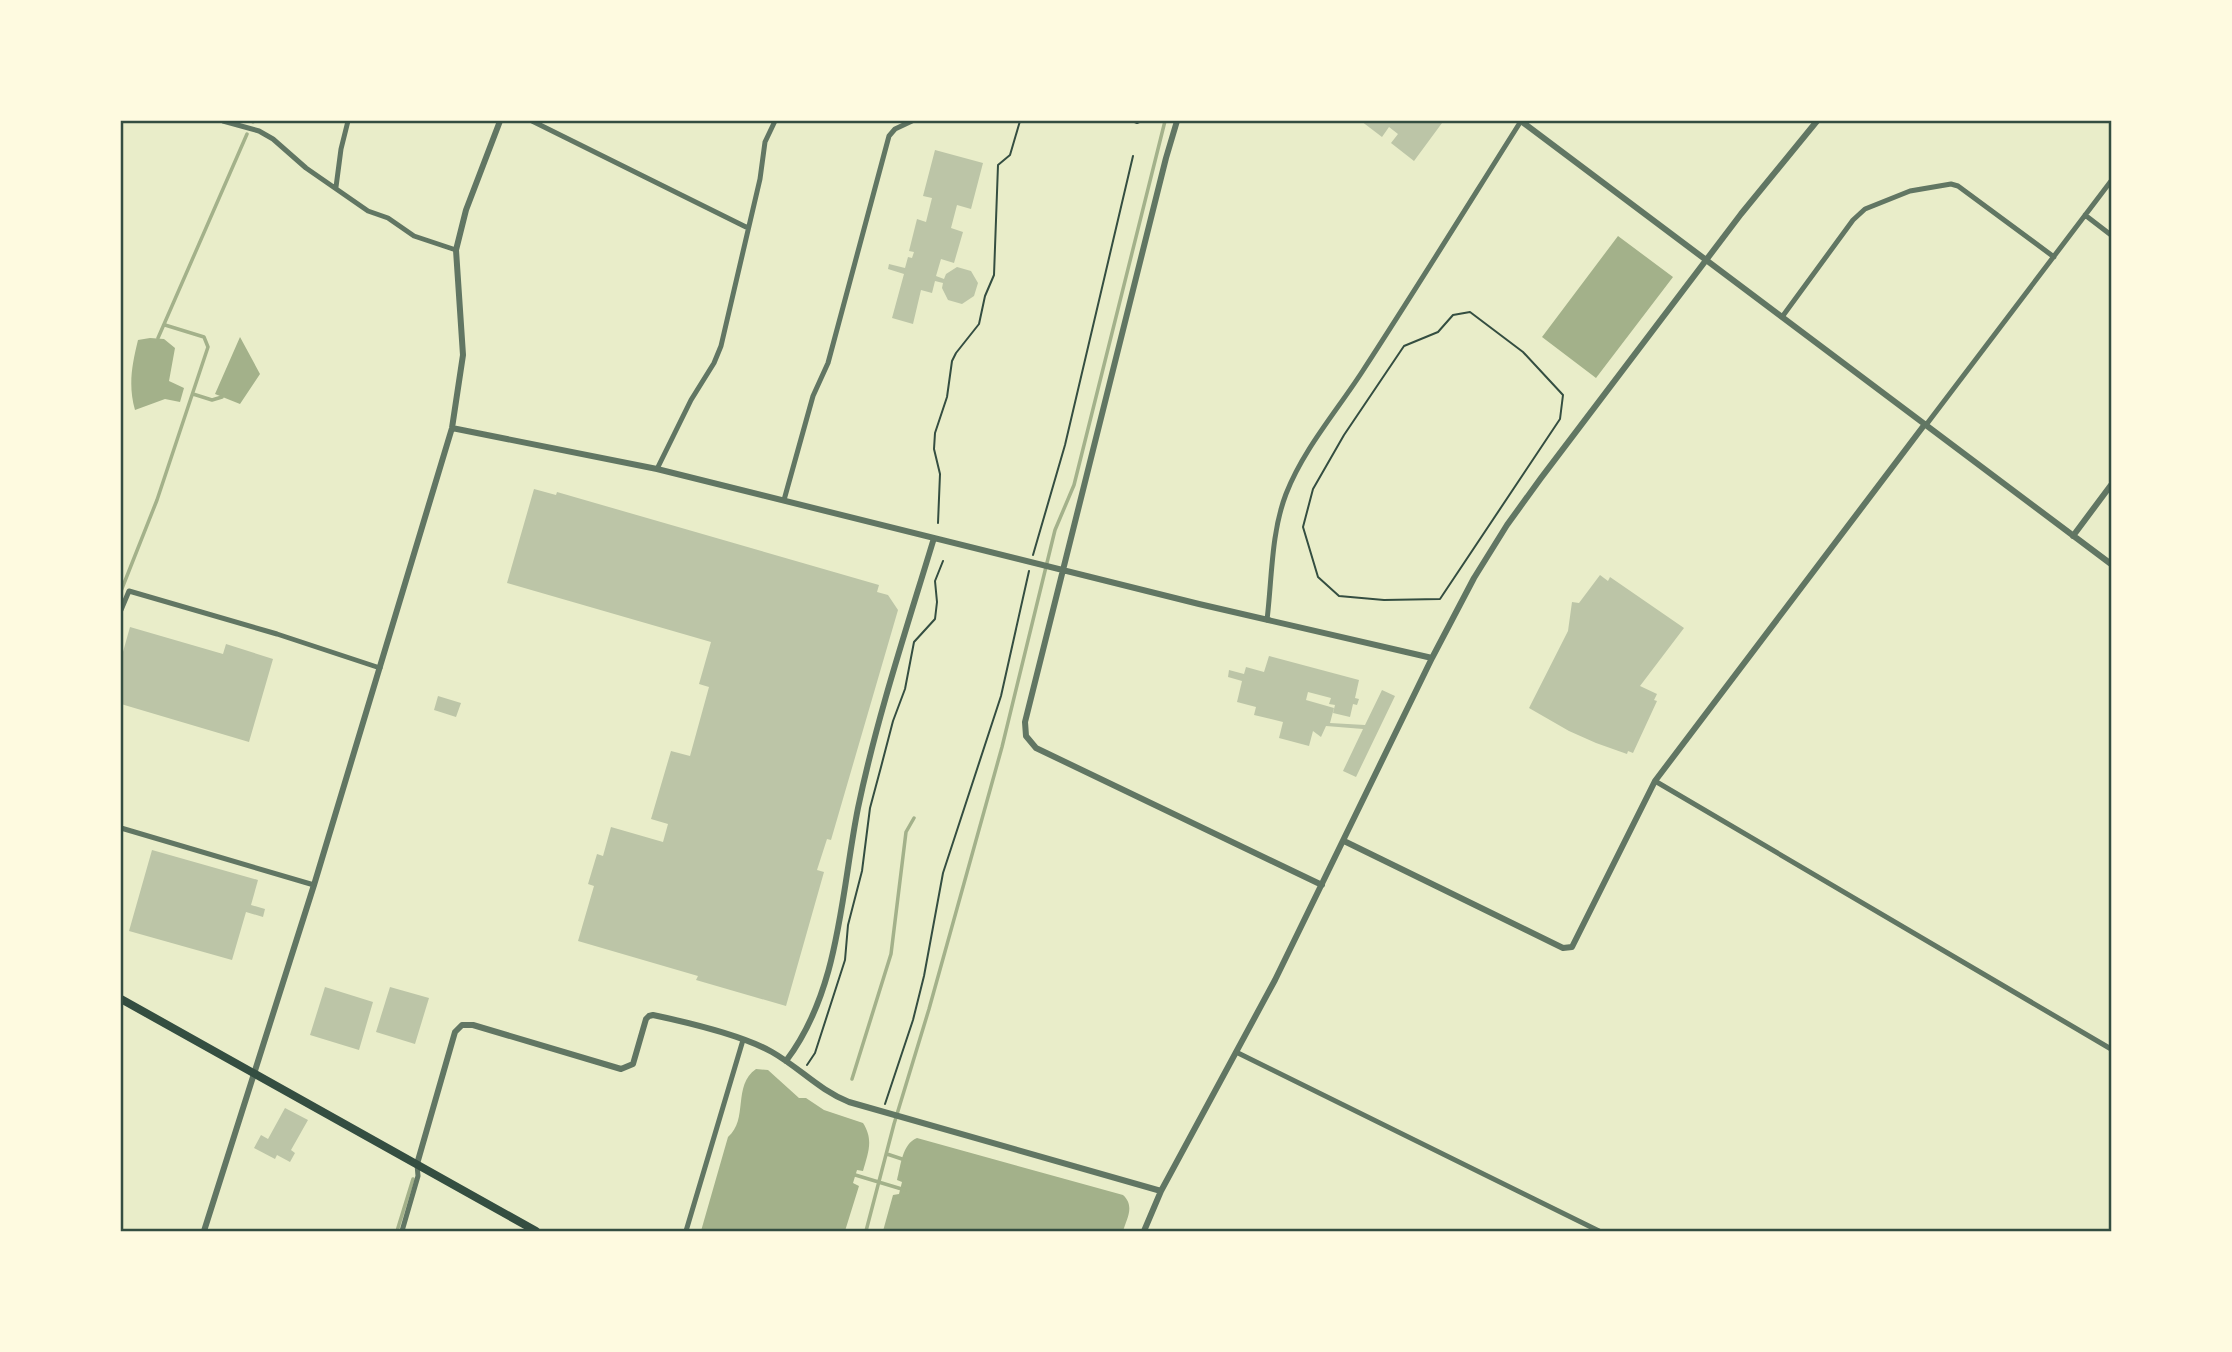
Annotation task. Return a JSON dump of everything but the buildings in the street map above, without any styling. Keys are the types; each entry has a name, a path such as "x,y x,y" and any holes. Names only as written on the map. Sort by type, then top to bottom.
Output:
{"main road":[{"path":"121,999 536,1231"}],"street":[{"path":"223,121 259,131 368,211 388,218 414,236 456,250"},
{"path":"336,187 348,121"},
{"path":"204,1231 314,885 452,428 463,355 456,250 466,210 500,121"},
{"path":"532,121 748,228"},
{"path":"657,469 721,346 765,142 775,121"},
{"path":"784,500 813,396 828,363 889,136 895,129 912,121"},
{"path":"1177,121 1059,569 1025,723 1026,736 1036,748 1322,886"},
{"path":"1267,620 1278,525 1292,480 1308,451 1363,371 1521,121 2111,564"},
{"path":"1144,1231 1161,1191 1275,980 1432,658 1474,578 1507,525 1741,214 1817,121"},
{"path":"1344,841 1563,948 1574,944 1655,781 2111,181"},
{"path":"1782,317 1853,220 1876,203 1910,191 1951,184 1958,186 2054,257"},
{"path":"2085,215 2111,235"},
{"path":"452,428 657,469 1267,620 1432,658"},
{"path":"2073,536 2111,485"},
{"path":"786,1061 810,1020 829,966 864,785 933,538"},
{"path":"121,610 129,591 277,634 296,643 380,668"},
{"path":"1655,781 2111,1049"},
{"path":"121,828 314,885"},
{"path":"402,1231 418,1176 417,1164 456,1032 462,1025 621,1069 633,1064 649,1016 765,1048 832,1095 909,1120 1161,1191"},
{"path":"687,1231 743,1040"},
{"path":"1236,1052 1599,1231"}],"path":[{"path":"938,523 940,474 934,449 935,433 947,397 952,361 979,324 985,296 994,275 998,166 1010,155 1020,121"},
{"path":"1132,121 1142,121"},
{"path":"875,1100 886,1104 913,1020 943,873 1001,696 1133,156"},
{"path":"1470,312 1515,345 1563,395 1560,419 1440,599 1384,600 1339,596 1318,576 1303,527 1312,489 1344,435 1404,346 1438,332 1453,315 1470,312"},
{"path":"811,1070 806,1065 815,1053 845,960 848,925 862,871 870,808 893,721 905,689 914,642 935,619 935,581 943,562"}],"shaded area":[{"path":"1618,236 1673,277 1596,378 1542,337"},
{"path":"240,337 260,374 240,404 215,394"},
{"path":"164,339 175,348 169,381 184,388 180,402 165,399 135,410 131,383 134,358 138,340"},
{"path":"756,1069 768,1070 799,1098 806,1098 824,1110 863,1123 868,1135 868,1152 863,1171 857,1170 853,1183 859,1186 845,1231 701,1231 728,1137 738,1121 744,1084"},
{"path":"917,1138 1123,1195 1129,1208 1123,1231 883,1231 893,1195 899,1194 902,1182 897,1180 903,1156 908,1145"}],"waterway":[{"path":"866,1231 1002,747 1055,530 1074,485 1165,121"},
{"path":"158,338 247,134"},
{"path":"121,591 157,500 208,347 204,337 165,325"},
{"path":"193,394 212,400 222,397"},
{"path":"852,1079 891,954 906,832 914,818"},
{"path":"887,1154 905,1160"},
{"path":"852,1174 905,1190"},
{"path":"397,1231 413,1179"}]}
